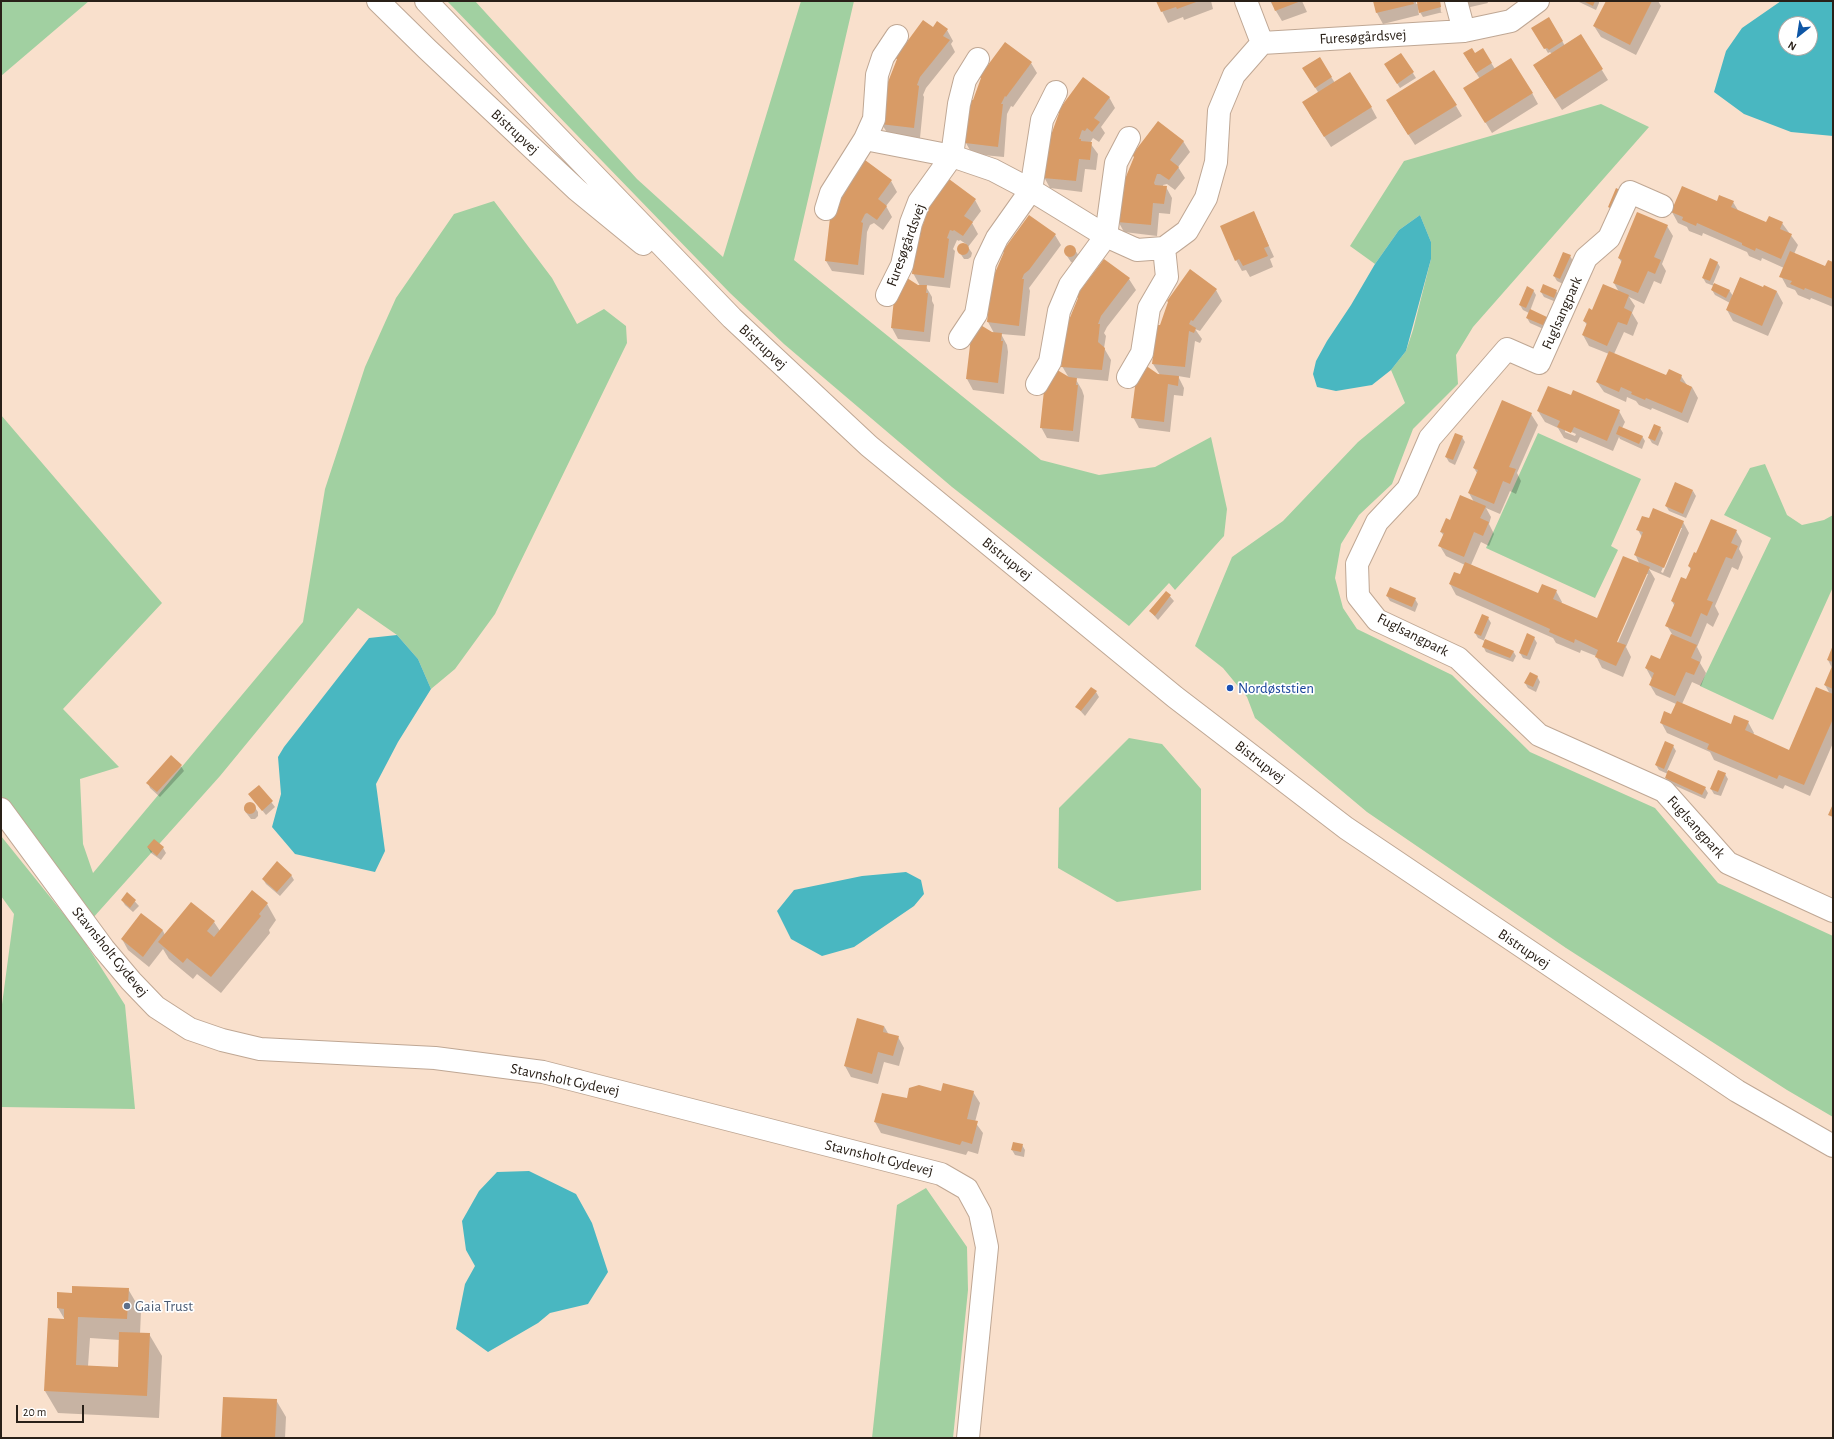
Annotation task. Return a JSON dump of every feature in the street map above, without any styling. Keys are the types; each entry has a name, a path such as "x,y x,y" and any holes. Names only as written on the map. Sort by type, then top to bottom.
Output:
{"street":[{"name":"Bistrupvej","path":"378,1 577,190 732,318"},
{"name":"Bistrupvej","path":"426,1 732,318 869,446 1175,697 1346,828 1737,1092 1833,1146"},
{"path":"865,140 952,156 993,170 1031,190 1106,236 1137,250 1164,248 1187,231 1206,198 1216,162 1218,111 1234,75 1262,43 1246,1"},
{"path":"1456,1 1464,31"},
{"name":"Furesøgårdsvej","path":"1262,43 1464,31 1511,21 1538,1"},
{"path":"826,209 831,193 865,140 874,119 877,75 883,57 897,36"},
{"name":"Furesøgårdsvej","path":"887,295 902,265 911,223 919,202 952,156 959,104 965,80 978,59"},
{"path":"960,338 976,314 985,263 994,245 1031,190 1042,120 1056,92"},
{"path":"1037,384 1050,362 1059,311 1070,285 1106,236 1116,163 1129,138"},
{"name":"Fuglsangpark","path":"1662,206 1630,192 1609,238 1586,258 1540,363 1506,349 1430,438 1408,489 1377,522 1357,564 1358,596 1377,620 1458,658 1539,735 1664,791 1728,863 1833,911"},
{"path":"1128,377 1142,353 1149,308 1167,277 1164,248"},
{"name":"Stavnsholt Gydevej","path":"1,809 104,949 131,981 156,1007 190,1029 222,1040 260,1049 435,1058 543,1072 941,1174 967,1189 980,1213 987,1247 968,1438"}],"green space":[{"path":"1,1 89,1 1,76"},
{"path":"447,1 475,1 637,179 723,257 801,1 854,1 794,260 1041,460 1099,475 1155,467 1211,437 1227,509 1224,536 1175,590 1169,583 1129,626 952,487 784,344 730,293"},
{"path":"1601,104 1649,127 1473,327 1456,355 1458,384 1413,429 1392,484 1359,515 1341,544 1335,578 1343,608 1357,629 1452,675 1530,752 1655,808 1718,883 1833,936 1833,1117 1787,1090 1566,948 1367,812 1255,718 1247,697 1223,668 1195,646 1232,557 1283,521 1358,442 1405,403 1391,370 1406,351 1413,330 1431,259 1431,242 1420,215 1399,230 1375,264 1350,246 1404,161"},
{"path":"494,201 552,278 577,324 604,309 626,326 627,343 495,614 455,669 431,689 418,659 397,635 358,608 220,776 92,919 25,830 1,795 1,415 162,603 63,709 119,767 80,779 83,844 93,873 303,622 325,489 365,367 396,298 454,214"},
{"path":"1538,433 1641,479 1611,546 1618,550 1595,598 1486,548"},
{"path":"1765,464 1787,515 1802,525 1824,520 1833,515 1833,587 1773,720 1700,686 1771,538 1724,515 1750,468"},
{"path":"1129,738 1162,744 1201,789 1201,890 1117,902 1058,868 1059,808"},
{"path":"1,836 79,933 125,1005 135,1109 1,1107 1,1012 14,914 1,896"},
{"path":"926,1188 967,1247 968,1290 953,1438 872,1438 897,1205"}],"water":[{"path":"1781,1 1833,1 1833,136 1791,132 1744,114 1714,92 1726,51 1742,28"},
{"path":"1420,215 1431,242 1431,259 1406,351 1391,370 1372,385 1336,391 1317,387 1313,374 1316,361 1327,341 1351,305 1375,264 1399,230"},
{"path":"397,635 418,659 431,689 398,742 376,784 385,851 375,872 295,854 272,827 281,794 278,757 284,747 369,638"},
{"path":"906,872 921,880 924,894 914,906 854,947 822,956 791,939 777,911 794,890 862,876"},
{"path":"529,1171 576,1194 592,1223 608,1272 588,1304 550,1313 538,1323 488,1352 456,1329 465,1284 475,1266 466,1250 462,1221 479,1191 497,1172"}],"building":[{"path":"1156,1 1199,1 1177,9 1176,7 1161,12"},
{"path":"1271,1 1301,1 1275,11"},
{"path":"1373,1 1413,1 1414,4 1376,13"},
{"path":"1440,1 1441,7 1419,13 1417,2"},
{"path":"1583,1 1595,1 1593,6"},
{"path":"1606,1 1652,1 1630,45 1593,26"},
{"path":"1549,17 1563,41 1549,50 1547,48 1544,49 1531,28"},
{"path":"923,20 933,27 937,21 948,29 943,36 950,40 920,77 917,85 919,86 914,128 880,124 885,82 888,82 897,59 895,58"},
{"path":"1581,34 1603,69 1555,99 1533,65"},
{"path":"1005,42 1032,62 1006,97 1005,96 1001,104 1003,104 998,147 965,143 970,100 973,100 981,78 979,77"},
{"path":"1472,48 1475,53 1483,48 1492,63 1476,73 1463,53"},
{"path":"1401,53 1414,72 1397,84 1384,64"},
{"path":"1320,57 1332,77 1315,88 1302,68"},
{"path":"1511,58 1533,93 1485,123 1463,88"},
{"path":"1434,70 1457,105 1408,135 1386,100"},
{"path":"1350,72 1372,107 1324,137 1302,102"},
{"path":"1083,77 1110,97 1094,118 1100,122 1092,132 1087,128 1085,131 1082,130 1079,139 1081,139 1081,141 1092,142 1090,160 1079,159 1076,181 1043,178 1048,135 1051,135 1059,113 1058,111"},
{"path":"1158,121 1184,141 1170,160 1179,167 1169,180 1160,174 1157,174 1154,183 1155,185 1167,186 1164,204 1153,203 1151,225 1117,222 1122,178 1125,179 1134,157 1132,155"},
{"path":"865,160 892,180 878,199 887,206 877,220 867,213 861,222 863,223 858,265 825,261 830,218 832,219 841,196 840,195"},
{"path":"949,179 976,199 964,216 973,222 963,236 954,230 950,230 947,238 949,239 944,278 912,274 916,235 919,235 927,213 926,211"},
{"path":"1682,186 1717,201 1719,195 1734,201 1731,207 1766,222 1769,216 1783,222 1780,229 1792,234 1781,259 1756,248 1755,251 1742,245 1742,243 1697,223 1696,226 1682,220 1683,217 1671,212"},
{"path":"1616,188 1622,191 1614,210 1608,207"},
{"path":"1254,211 1269,246 1264,248 1268,256 1243,266 1239,259 1235,261 1220,226"},
{"path":"1637,212 1668,225 1654,257 1661,260 1655,274 1648,271 1638,293 1613,283 1622,260 1618,258"},
{"path":"1029,215 1056,234 1029,270 1024,274 1022,279 1024,279 1019,326 987,322 992,275 994,275 1004,252 1002,252"},
{"path":"963,243 967,245 969,249 967,253 963,255 959,253 957,249 959,245"},
{"path":"1068,245 1072,245 1076,251 1072,257 1068,257 1064,253 1064,249"},
{"path":"1790,251 1825,266 1828,260 1833,262 1833,299 1805,288 1804,290 1790,284 1792,281 1779,277"},
{"path":"1563,252 1571,255 1560,279 1553,276"},
{"path":"1710,258 1718,262 1710,281 1702,278"},
{"path":"1104,259 1130,278 1101,316 1098,324 1100,324 1098,342 1105,348 1102,370 1061,367 1067,320 1069,320 1078,298 1076,296"},
{"path":"1190,269 1217,289 1193,321 1191,320 1189,324 1196,328 1194,333 1189,331 1185,367 1152,364 1157,325 1160,325 1168,302 1167,301"},
{"path":"904,276 918,285 927,285 926,293 928,293 924,332 891,328 895,289"},
{"path":"1740,277 1763,287 1764,285 1777,291 1762,326 1726,310"},
{"path":"1714,283 1730,290 1726,298 1711,290"},
{"path":"1543,284 1557,290 1554,298 1540,292"},
{"path":"1603,284 1629,295 1624,308 1632,312 1627,325 1618,322 1607,346 1582,335 1587,323 1583,321 1589,308 1592,310"},
{"path":"1527,286 1534,290 1526,308 1519,305"},
{"path":"1530,309 1549,318 1545,326 1526,318"},
{"path":"979,324 992,332 1002,333 1001,341 1003,341 998,383 966,379 971,337"},
{"path":"1609,351 1666,375 1669,369 1682,375 1680,381 1692,387 1682,413 1646,398 1645,400 1631,394 1632,392 1621,387 1619,392 1596,382"},
{"path":"1145,365 1158,374 1179,376 1178,386 1168,384 1164,422 1131,418 1136,379"},
{"path":"1054,368 1069,377 1077,378 1076,385 1078,385 1073,431 1040,428 1045,381"},
{"path":"1548,386 1571,395 1573,390 1620,410 1607,441 1574,427 1571,433 1557,427 1560,421 1537,411"},
{"path":"1502,400 1532,413 1509,467 1516,469 1510,484 1503,481 1494,504 1468,493 1478,470 1473,468"},
{"path":"1654,424 1661,427 1655,441 1648,438"},
{"path":"1619,426 1643,436 1639,444 1616,434"},
{"path":"1455,433 1463,436 1453,460 1445,457"},
{"path":"1675,482 1693,490 1683,514 1665,506"},
{"path":"1460,495 1486,506 1480,518 1489,522 1483,536 1474,532 1464,557 1438,546 1444,533 1440,532 1446,518 1450,520"},
{"path":"1653,508 1684,521 1664,568 1634,555 1643,532 1636,530 1642,516 1649,518"},
{"path":"1711,519 1737,530 1731,543 1738,546 1732,559 1726,557 1707,600 1713,602 1707,616 1701,613 1691,637 1665,626 1675,603 1671,601 1681,577 1686,579 1691,568 1688,566 1694,552 1696,553"},
{"path":"1623,556 1650,567 1617,642 1626,645 1616,666 1595,657 1598,650 1575,639 1574,643 1549,632 1550,629 1449,584 1454,572 1460,574 1465,562 1538,593 1542,584 1557,590 1553,599 1597,618"},
{"path":"1390,587 1416,598 1412,607 1386,596"},
{"path":"1166,591 1171,595 1155,616 1149,611"},
{"path":"1482,614 1489,617 1481,636 1474,633"},
{"path":"1527,633 1535,637 1527,656 1519,653"},
{"path":"1671,634 1697,645 1691,658 1700,662 1694,675 1686,672 1675,696 1649,685 1654,673 1645,668 1651,655 1660,659"},
{"path":"1485,639 1514,651 1510,658 1482,647"},
{"path":"1833,645 1833,662 1827,660"},
{"path":"1833,664 1833,689 1824,685"},
{"path":"1530,672 1538,676 1533,687 1524,683"},
{"path":"1091,687 1097,691 1081,711 1075,707"},
{"path":"1816,687 1833,694 1833,719 1804,785 1779,775 1777,779 1707,749 1709,744 1660,723 1664,711 1671,714 1677,701 1731,724 1734,715 1749,721 1745,730 1789,750"},
{"path":"1665,741 1674,745 1664,769 1655,765"},
{"path":"171,755 182,765 157,792 146,783"},
{"path":"1668,770 1706,787 1702,795 1665,778"},
{"path":"1718,770 1726,773 1718,792 1710,789"},
{"path":"259,785 273,801 262,811 248,794"},
{"path":"248,802 252,802 256,808 252,814 248,814 244,810 244,806"},
{"path":"1833,804 1833,817 1828,815"},
{"path":"154,839 164,847 157,856 147,847"},
{"path":"277,861 292,875 277,892 262,879"},
{"path":"252,890 268,903 259,914 261,916 211,977 187,958 183,963 158,942 191,902 215,921 207,931 214,937"},
{"path":"127,892 136,900 130,908 121,900"},
{"path":"141,913 163,930 143,957 121,939"},
{"path":"857,1018 884,1026 883,1032 899,1036 893,1056 878,1052 872,1074 844,1066"},
{"path":"943,1083 974,1091 967,1119 978,1121 972,1144 962,1141 960,1145 874,1122 882,1093 907,1098 909,1088 919,1085 941,1091"},
{"path":"1013,1142 1023,1144 1021,1152 1011,1150"},
{"path":"72,1286 129,1288 127,1319 78,1317 76,1365 118,1367 119,1332 150,1333 147,1396 44,1391 48,1318 64,1319 64,1309 57,1308 57,1292 72,1293"},
{"path":"223,1397 277,1399 275,1438 221,1438"}],"place":[{"name":"Nordøststien","path":"1230,688"},
{"name":"Gaia Trust","path":"127,1306"}]}
